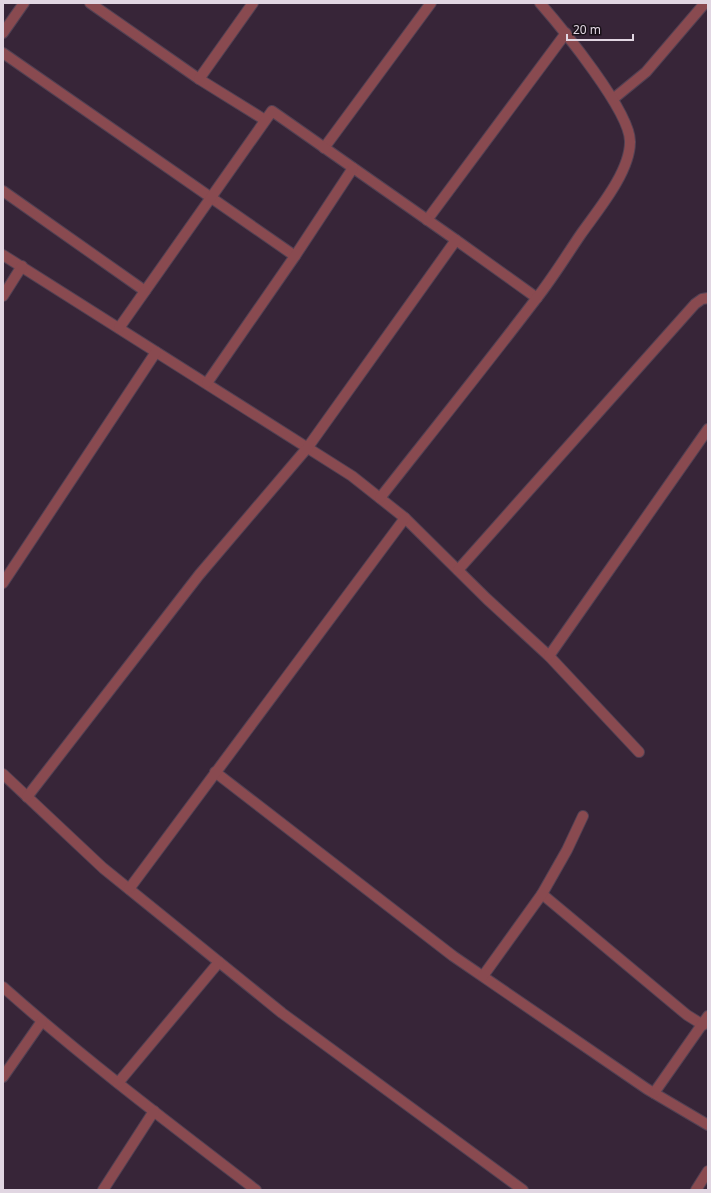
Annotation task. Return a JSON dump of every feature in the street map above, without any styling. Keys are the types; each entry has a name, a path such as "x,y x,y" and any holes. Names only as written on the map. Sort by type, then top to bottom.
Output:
{"street":[{"path":"3,33 24,3"},
{"path":"90,3 199,79 265,120"},
{"path":"199,79 253,3"},
{"path":"324,148 431,3"},
{"path":"380,498 537,298 618,179 628,156 630,141 628,127 613,99 566,33 540,3"},
{"path":"613,99 646,72 703,4"},
{"path":"427,220 566,33"},
{"path":"3,53 295,256"},
{"path":"119,328 272,111 537,298"},
{"path":"207,383 295,256 353,168"},
{"path":"3,191 145,291"},
{"path":"27,797 199,576 308,448 456,240"},
{"path":"3,255 352,476 405,518 549,656 639,752"},
{"path":"3,296 22,266"},
{"path":"458,570 695,304 702,299 708,298"},
{"path":"3,583 156,352"},
{"path":"549,656 708,429"},
{"path":"129,889 405,518"},
{"path":"215,772 453,956 651,1091 708,1125"},
{"path":"3,774 103,868 282,1013 523,1190"},
{"path":"484,976 542,894 567,850 583,816"},
{"path":"542,894 687,1015 703,1021 651,1091"},
{"path":"118,1083 219,962"},
{"path":"3,987 118,1083 256,1190"},
{"path":"3,1077 42,1021"},
{"path":"103,1190 154,1111"},
{"path":"696,1190 708,1171"}]}
